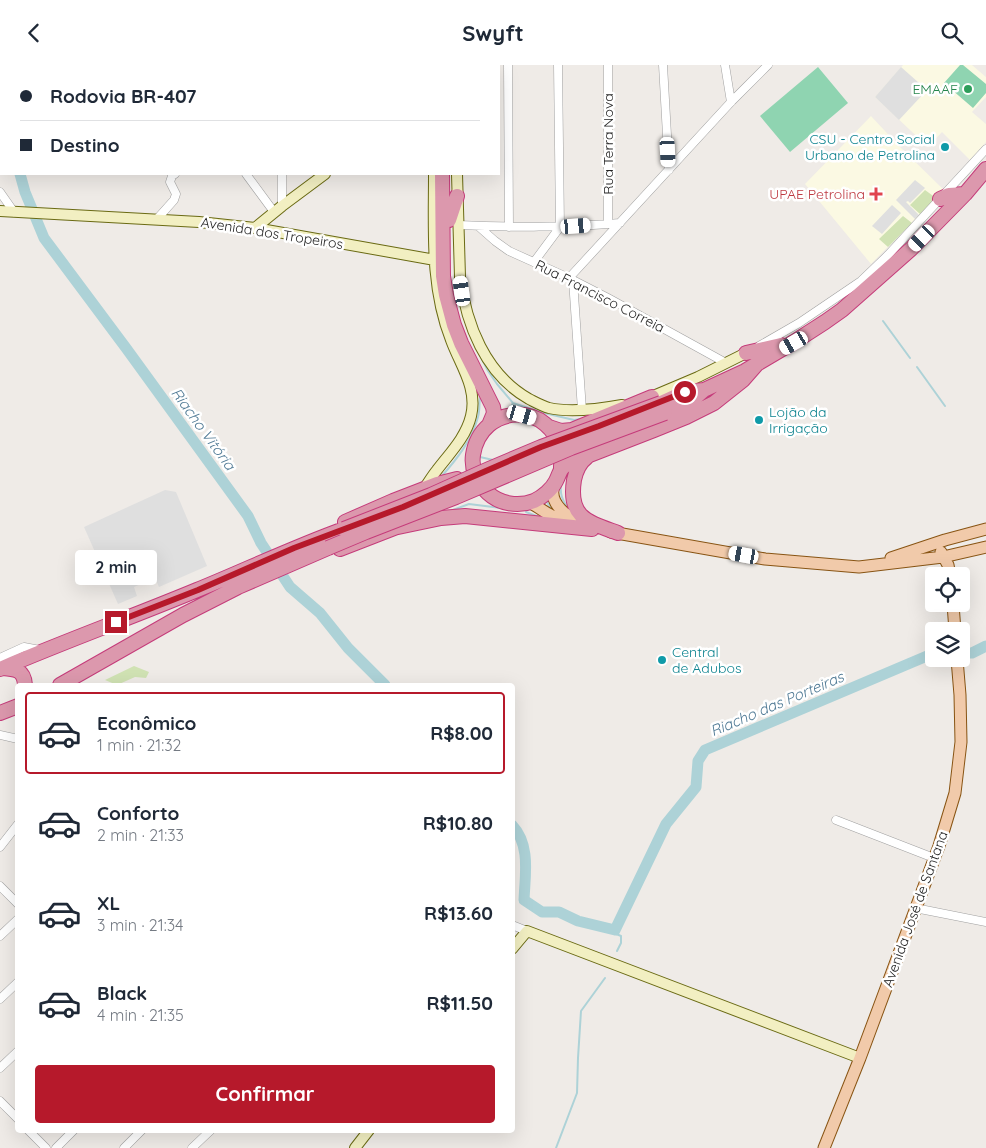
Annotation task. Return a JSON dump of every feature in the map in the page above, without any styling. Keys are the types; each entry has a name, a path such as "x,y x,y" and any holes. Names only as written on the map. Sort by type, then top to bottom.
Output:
{"highway":[{"path":"64,683 251,577 319,533 393,501 437,484 461,478 469,471 474,445 482,432 493,421 507,415 522,415 536,419 549,427 561,431 572,430 660,404 689,403 704,390 758,364 794,343 842,310 911,249 965,194 986,169"},
{"path":"442,175 443,276 446,295 461,343 493,407 494,413 489,425"},
{"path":"449,175 454,222"},
{"path":"940,199 949,195 965,194"},
{"path":"457,196 450,278 453,295 467,341 500,411 507,415"},
{"path":"438,297 449,309"},
{"path":"746,353 794,343"},
{"path":"561,468 569,463 654,431 714,403 743,380 758,364"},
{"path":"298,546 424,498 541,447 660,404"},
{"path":"1,665 42,651 189,593 251,577 297,562 571,448 660,404"},
{"path":"472,460 475,475 482,488 493,497 506,503 520,504 534,501 546,493 556,482 561,468 561,454 557,440 549,427"},
{"path":"590,455 580,464 575,474 572,493 574,502 583,517 590,522 618,533"},
{"path":"313,555 320,556 364,541 480,493 489,493"},
{"path":"398,527 441,518 465,516 592,529"},
{"path":"1,665 20,672 24,683"}],"main road":[{"path":"255,228 324,175"},
{"path":"424,489 436,471 449,457 463,435 471,415 473,399 471,385 444,324 438,297 435,260 434,175"},
{"path":"457,175 457,196"},
{"name":"Avenida dos Tropeiros","path":"0,211 199,221 255,228 435,260"},
{"path":"454,222 462,291 469,319 485,357 507,384 537,403 550,408 582,410 660,404 726,363 746,353"},
{"path":"556,482 552,491 554,498 566,515 594,527 618,533"},
{"path":"529,502 560,521 592,529 765,559 865,567 900,561 943,557 986,547"},
{"path":"865,567 945,540 986,529"},
{"path":"945,540 940,547 948,567"},
{"name":"Avenida José de Santana","path":"824,1148 934,858 956,793 961,742 958,667"},
{"path":"515,945 527,931 860,1057"},
{"path":"354,1148 366,1133"}],"street":[{"path":"508,65 509,227"},
{"path":"534,262 560,227 558,65"},
{"name":"Rua Terra Nova","path":"608,65 608,224"},
{"path":"663,65 669,170"},
{"path":"724,65 731,102"},
{"path":"582,410 571,279 731,102 768,65"},
{"path":"746,353 799,323 861,281 888,255 986,149"},
{"path":"157,219 174,200 176,195 170,182 174,175"},
{"path":"247,175 278,209"},
{"path":"278,209 282,175"},
{"path":"0,192 18,212"},
{"path":"454,222 478,226 509,227 560,227 620,223"},
{"name":"Rua Francisco Correia","path":"478,226 501,246 608,298 726,363"},
{"path":"0,735 15,738"},
{"path":"836,820 934,858"},
{"path":"0,847 15,827"},
{"path":"0,886 15,901"},
{"path":"915,908 986,922"},
{"path":"0,936 15,922"},
{"path":"515,926 527,931"},
{"path":"0,999 15,985"},
{"path":"0,1068 15,1054"},
{"path":"0,1101 15,1117"},
{"path":"31,1133 46,1148"},
{"path":"56,1148 71,1133"},
{"path":"124,1148 139,1133"},
{"path":"192,1148 208,1133"}],"shaded area":[{"path":"903,65 972,65 986,77 986,97 972,112 986,124 986,142 970,160 942,132 928,147 875,97"},
{"path":"901,67 927,90 899,120 875,97"},
{"name":"UPAE Petrolina","path":"871,116 944,190 871,264 805,184"},
{"path":"915,180 925,188 910,203 906,202 919,215 915,219 896,200"},
{"path":"892,205 901,213 882,234 872,226"},
{"path":"165,490 176,492 207,566 159,587 155,578 134,587 137,596 118,604 84,527"}],"green space":[{"name":"EMAAF","path":"960,65 963,65 986,84 986,93 973,108 944,83"},
{"path":"818,67 848,103 790,152 760,116"},
{"path":"925,190 936,198 920,214 910,205"},
{"path":"903,216 912,223 888,247 879,239"},
{"path":"134,666 149,672 146,678 135,677 122,683 112,683 105,680"}],"waterway":[{"name":"Riacho Vitória","path":"20,175 25,192 44,238 248,516 261,543 290,587 320,613 348,648 383,683"},
{"path":"883,321 910,358"},
{"path":"481,357 497,384 513,403 540,412 574,420 581,419"},
{"path":"917,367 945,406"},
{"path":"441,477 458,456 472,434 479,415 480,398"},
{"path":"509,411 513,403"},
{"path":"480,457 493,460"},
{"path":"561,485 562,497 568,508"},
{"path":"546,501 554,511"},
{"path":"450,511 469,504 501,508"},
{"path":"527,509 526,512 539,517"},
{"name":"Riacho das Porteiras","path":"970,653 986,646"},
{"name":"Riacho das Porteiras","path":"515,829 522,842 526,861 524,900 542,912 559,912 578,921 615,930 666,824 696,787 698,761 705,750 925,657"},
{"name":"Riacho das Porteiras","path":"615,930 614,933 621,936 621,943 617,951"},
{"path":"556,1148 577,1093 581,1011 605,978"}],"place":[{"name":"EMAAF","path":"968,89"},
{"name":"CSU - Centro Social Urbano de Petrolina","path":"945,147"},
{"name":"UPAE Petrolina","path":"876,194"},
{"name":"Lojão da Irrigação","path":"759,420"},
{"name":"Central de Adubos","path":"662,660"}],"route":[{"path":"116,622 198,590 294,548 403,507 541,447 661,403 685,392"}]}
